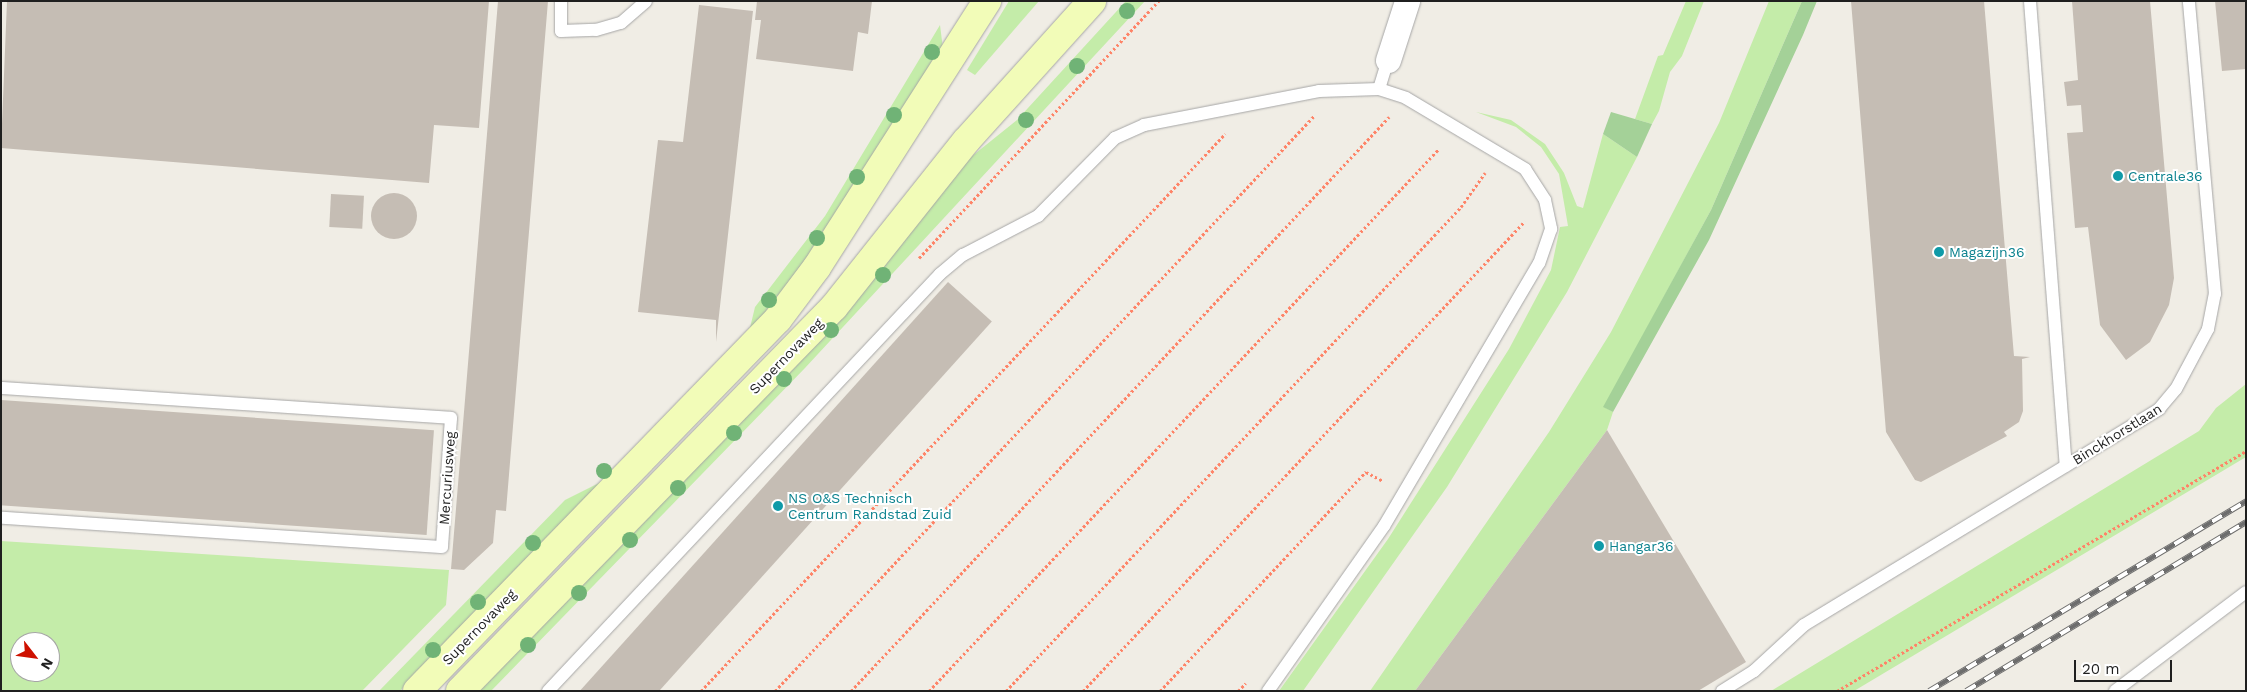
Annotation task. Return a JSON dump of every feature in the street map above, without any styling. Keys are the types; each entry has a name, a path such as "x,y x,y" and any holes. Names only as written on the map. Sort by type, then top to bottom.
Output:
{"main road":[{"name":"Supernovaweg","path":"417,691 778,319 822,259 987,1"},
{"name":"Supernovaweg","path":"460,691 834,306 967,140 1092,1"}],"street":[{"path":"1388,60 1407,1"}],"lane":[{"path":"561,1 561,31 596,30 621,23 646,1"},
{"path":"2030,1 2066,466"},
{"name":"Binckhorstlaan","path":"1722,691 1754,671 1804,624 2164,405 2202,344 2212,317 2215,280 2190,1"},
{"path":"1379,89 1388,60"},
{"path":"548,691 952,263 1028,224 1124,132 1252,104 1340,88 1379,89 1407,99 1449,127 1504,154 1528,173 1545,200 1551,229 1542,256 1404,492 1363,558 1268,691"},
{"name":"Mercuriusweg","path":"1,388 451,418 442,547 1,518"},
{"path":"2115,691 2246,592"}],"path":[{"path":"774,691 1340,88"},
{"path":"851,691 1407,99"},
{"path":"701,691 1252,104"},
{"path":"929,691 1438,150"},
{"path":"1006,691 1461,207 1469,190 1504,154"},
{"path":"1083,691 1545,200"},
{"path":"1837,691 2246,451"},
{"path":"1160,691 1366,472 1404,492"}],"green space":[{"path":"1009,1 1039,1 975,75 967,70"},
{"path":"1126,1 1145,1 805,368 491,691 472,691 966,161 1017,120"},
{"path":"1686,1 1704,1 1682,56 1670,72 1659,111 1652,124 1635,119 1658,56 1663,55"},
{"path":"1769,1 1802,1 1711,210 1604,407 1613,412 1607,430 1415,691 1370,691 1549,432 1611,332 1719,123"},
{"path":"1802,1 1817,1 1709,240 1613,412 1603,407 1711,210"},
{"path":"940,25 943,49 810,261 749,332 755,307 825,216"},
{"path":"1476,112 1511,120 1545,144 1564,173 1577,206 1583,208 1603,134 1637,157 1567,292 1447,487 1303,691 1279,691 1388,539 1509,349 1551,270 1560,227 1568,226 1559,174 1541,147 1516,127"},
{"path":"1611,112 1652,124 1637,157 1603,134"},
{"path":"2246,384 2246,457 1854,691 1771,691 2199,431 2216,408"},
{"path":"607,479 400,691 379,691 565,500"},
{"path":"1,541 449,570 446,605 362,691 1,691"}],"building":[{"path":"7,1 489,1 479,128 434,125 429,183 1,148"},
{"path":"498,1 548,1 506,511 496,510 493,543 464,570 451,569"},
{"path":"757,1 872,1 868,34 858,32 853,71 756,59 761,20 755,20"},
{"name":"Magazijn36","path":"1851,1 1984,1 2014,356 2030,357 2022,359 2023,411 2019,422 2004,432 2007,436 1921,482 1915,480 1886,432"},
{"name":"Centrale36","path":"2072,1 2150,1 2174,278 2169,305 2150,342 2126,360 2100,325 2088,227 2075,228 2067,133 2083,132 2081,105 2067,106 2064,82 2078,80"},
{"path":"2215,1 2246,1 2246,69 2222,71"},
{"path":"699,5 753,11 716,342 716,320 638,312 658,140 683,142"},
{"path":"394,193 407,197 413,203 417,216 413,229 407,235 394,239 381,235 375,229 371,216 375,203 381,197"},
{"path":"331,194 364,196 362,229 329,227"},
{"name":"NS O&S Technisch Centrum Randstad Zuid","path":"948,282 992,321 659,691 580,691"},
{"path":"1,400 434,430 427,535 1,505"},
{"name":"Hangar36","path":"1607,430 1746,662 1698,691 1415,691"}],"railway":[{"path":"1929,691 2246,501"},
{"path":"1966,691 2246,522"}],"place":[{"name":"Centrale36","path":"2118,176"},
{"name":"Magazijn36","path":"1939,252"},
{"name":"NS O&S Technisch Centrum Randstad Zuid","path":"778,506"},
{"name":"Hangar36","path":"1599,546"}]}
